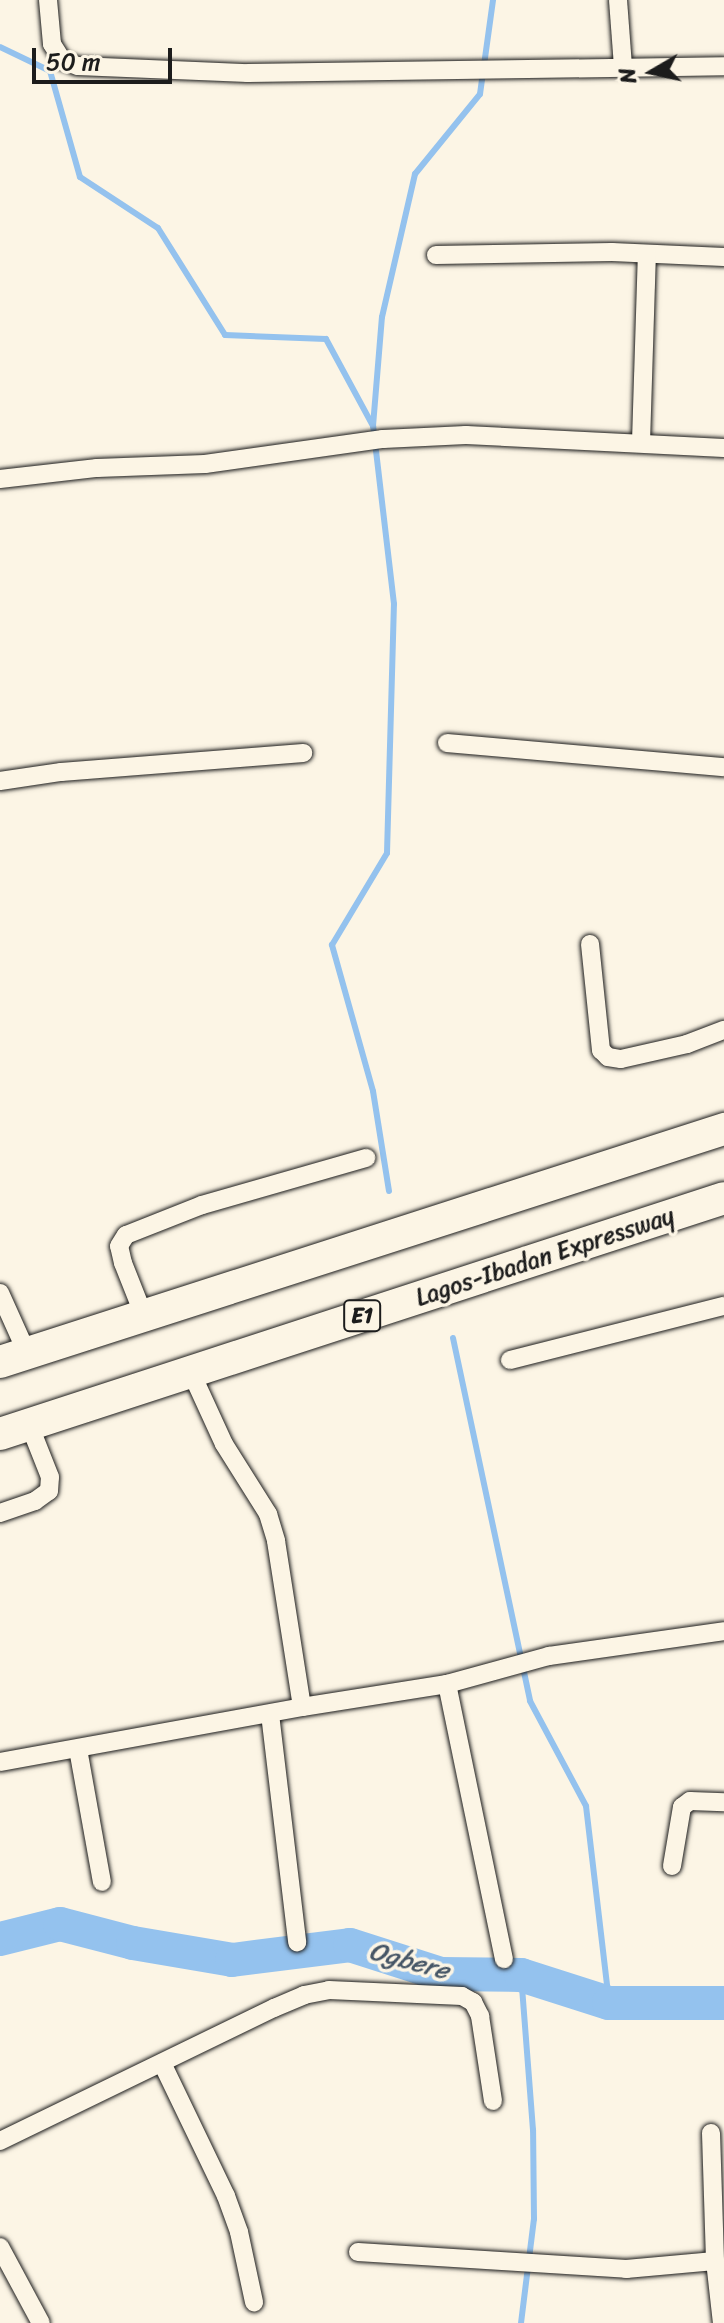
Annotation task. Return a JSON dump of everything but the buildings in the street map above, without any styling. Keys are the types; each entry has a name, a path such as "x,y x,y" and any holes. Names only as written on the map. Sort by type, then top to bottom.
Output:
{"highway":[{"path":"13,1358 724,1129"},
{"name":"Lagos-Ibadan Expressway","path":"14,1429 724,1198"}],"street":[{"path":"48,0 52,44 62,60 78,66 248,73 724,66"},
{"path":"618,0 623,67"},
{"path":"436,255 647,254 724,257"},
{"path":"641,442 647,254"},
{"path":"0,479 97,468 205,464 383,439 466,435 724,448"},
{"path":"447,743 723,764"},
{"path":"0,781 61,772 303,753"},
{"path":"590,944 601,1050 608,1057 621,1059 648,1053 724,1030"},
{"path":"144,1316 119,1246 126,1235 202,1205 366,1158"},
{"path":"0,1293 13,1358"},
{"path":"510,1360 724,1306"},
{"path":"191,1372 224,1444 268,1514 276,1541 302,1707"},
{"path":"0,1513 35,1501 49,1491 50,1477 14,1429"},
{"path":"0,1762 447,1684 549,1656 724,1631"},
{"path":"447,1684 504,1959"},
{"path":"270,1714 297,1942"},
{"path":"78,1749 102,1882"},
{"path":"672,1866 682,1807 690,1801 724,1802"},
{"path":"0,2141 304,1995 329,1990 462,1996 473,2002 480,2016 493,2101"},
{"path":"162,2063 226,2196 239,2232 254,2302"},
{"path":"711,2133 715,2261 722,2323"},
{"path":"0,2247 41,2323"},
{"path":"358,2252 626,2269 715,2261"}],"waterway":[{"path":"389,1191 373,1091 332,945 387,853 394,604 373,426 382,317 415,174 480,94 493,0"},
{"path":"0,47 50,71 80,177 158,228 225,335 326,339 373,426"},
{"path":"453,1338 530,1701 586,1806 609,2003"},
{"name":"Ogbere","path":"0,1939 60,1924 133,1943 232,1960 350,1945 441,1974 521,1975 609,2003 724,2003"},
{"path":"521,1975 533,2130 534,2219 521,2323"}]}
